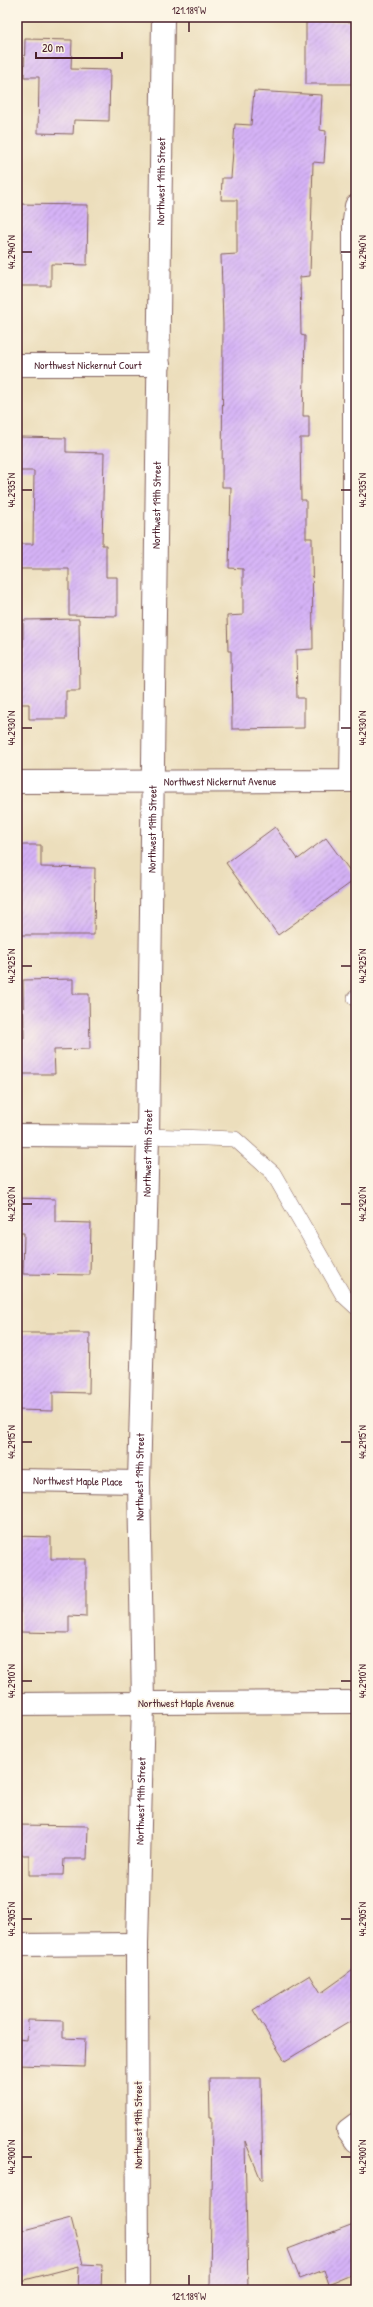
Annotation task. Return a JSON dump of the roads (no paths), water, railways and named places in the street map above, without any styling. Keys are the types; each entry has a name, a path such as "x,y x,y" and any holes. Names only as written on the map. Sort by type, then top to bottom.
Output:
{"street":[{"name":"Northwest 19th Street","path":"138,2290 137,1944 143,1703 139,1482 148,1136 151,783 159,365 162,17"},
{"path":"355,575 354,221 356,206"},
{"name":"Northwest Nickernut Court","path":"17,365 159,365"},
{"name":"Northwest Nickernut Avenue","path":"17,782 151,783 351,781 355,575"},
{"path":"17,1135 148,1136"},
{"name":"Northwest Maple Place","path":"17,1480 139,1482"},
{"name":"Northwest Maple Avenue","path":"17,1704 356,1702"},
{"path":"17,1945 137,1944"},
{"path":"356,2124 348,2130 356,2141"}],"lane":[{"path":"148,1136 235,1139 273,1172 344,1295 356,1307"}]}
